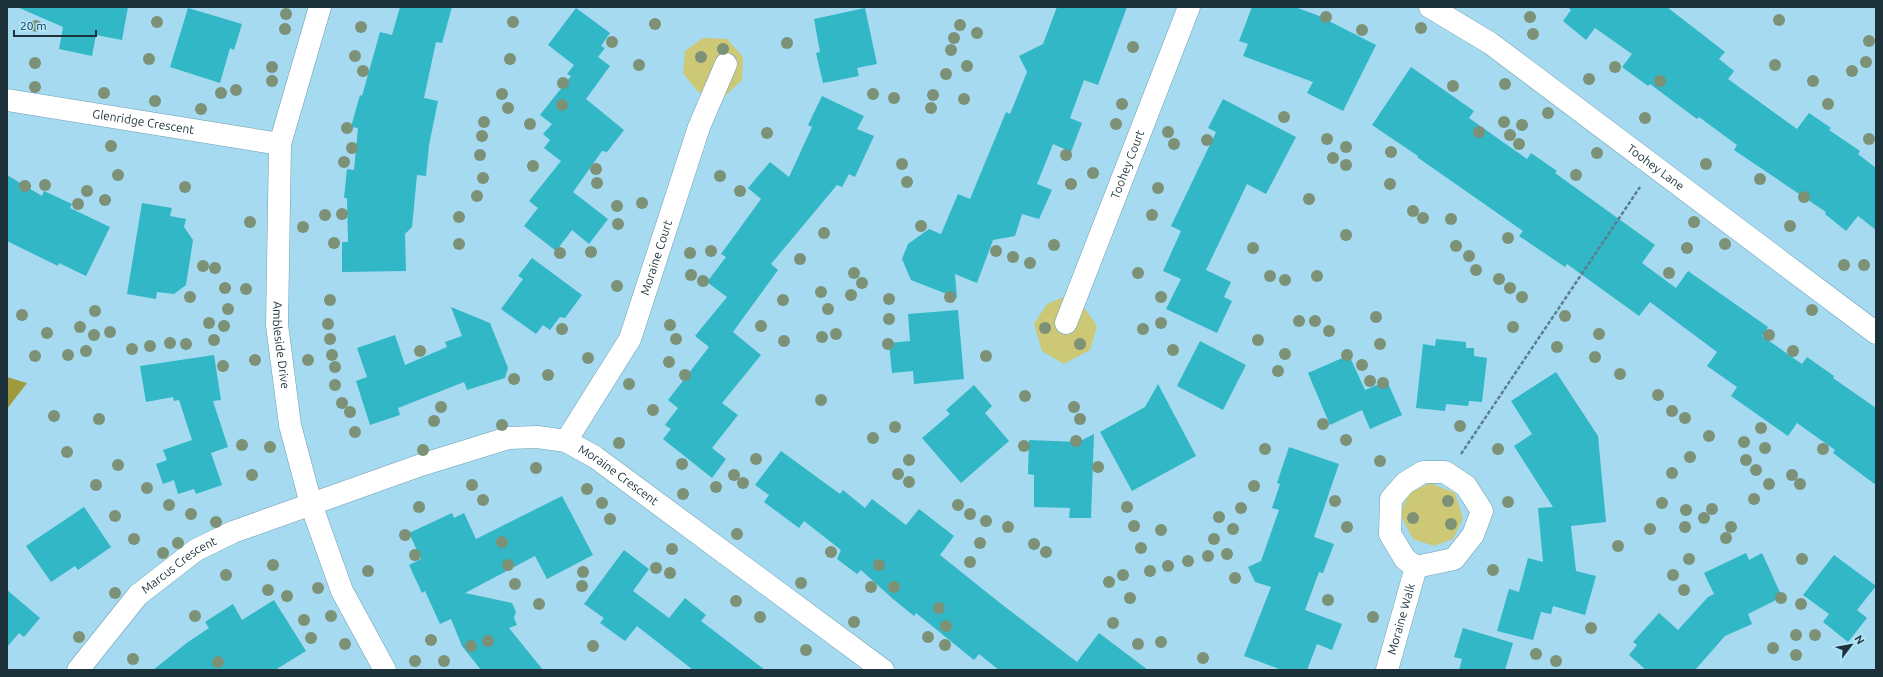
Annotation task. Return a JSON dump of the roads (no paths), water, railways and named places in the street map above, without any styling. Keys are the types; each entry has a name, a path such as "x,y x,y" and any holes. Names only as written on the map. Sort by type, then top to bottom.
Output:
{"street":[{"name":"Ambleside Drive","path":"320,7 280,144 277,325 290,425 311,504 342,591 385,670"},
{"name":"Toohey Court","path":"1066,323 1189,7"},
{"name":"Toohey Lane","path":"1430,7 1490,43 1876,334"},
{"name":"Moraine Court","path":"566,441 630,339 699,127 726,64"},
{"name":"Glenridge Crescent","path":"7,100 280,144"},
{"name":"Moraine Crescent","path":"311,504 421,465 508,438 537,437 566,441 595,458 883,670"},
{"name":"Moraine Walk","path":"1423,472 1445,472 1466,486 1482,510 1473,535 1454,559 1416,567 1405,559 1390,534 1391,499 1405,483 1423,472"},
{"name":"Marcus Crescent","path":"78,670 138,595 196,550 233,532 311,504"},
{"name":"Moraine Walk","path":"1387,670 1416,567"}]}
